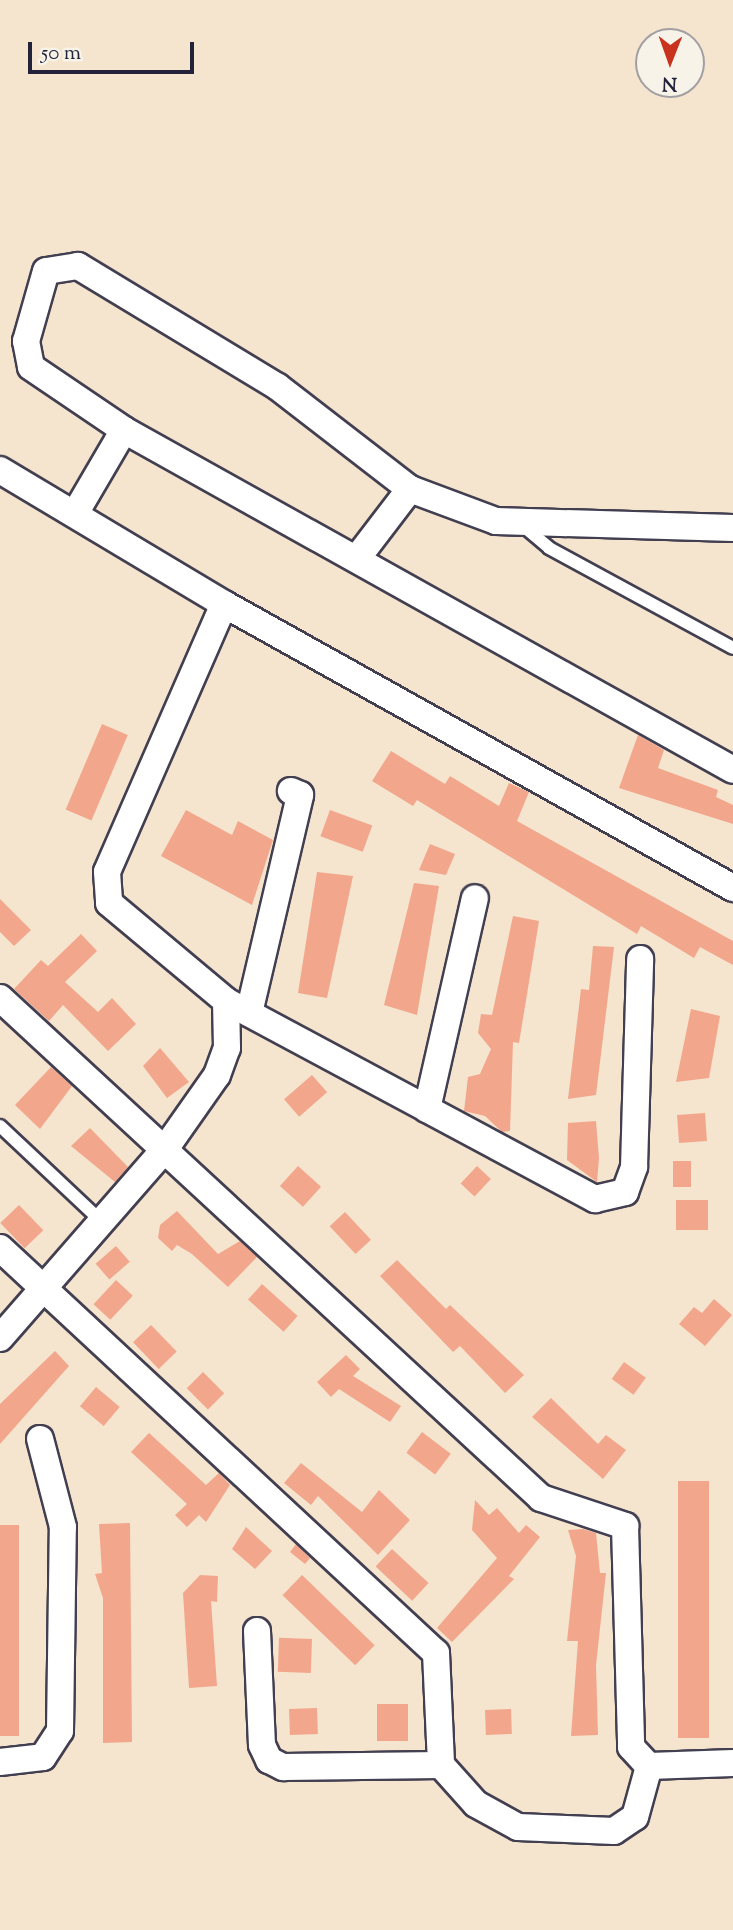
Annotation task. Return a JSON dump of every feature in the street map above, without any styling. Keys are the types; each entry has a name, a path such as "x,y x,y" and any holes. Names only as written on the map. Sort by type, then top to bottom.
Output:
{"street":[{"path":"733,528 520,523 463,514 410,489 278,387 78,266 51,266 25,360 124,430 358,557 733,770"},
{"path":"76,512 124,430"},
{"path":"0,470 76,512 224,604 733,888"},
{"path":"358,557 410,489"},
{"path":"224,604 107,872 109,903 130,926 226,1001 595,1199 625,1192 634,1167 640,959"},
{"path":"249,1013 300,795 291,791"},
{"path":"427,1109 475,898"},
{"path":"0,998 541,1497 625,1526 631,1747 649,1766 733,1763"},
{"path":"0,1338 165,1149 225,1062 226,1001"},
{"path":"0,1248 436,1653 441,1765 476,1804 519,1827 614,1831 635,1817 649,1766"},
{"path":"0,1762 43,1757 60,1731 63,1527 40,1439"},
{"path":"257,1631 262,1745 276,1765 441,1765"}],"lane":[{"path":"520,523 548,548 733,648"},
{"path":"0,1126 102,1221"}],"building":[{"path":"102,724 128,735 91,821 66,810"},
{"path":"638,735 664,750 658,768 718,790 716,797 733,805 733,824 619,788"},
{"path":"391,751 445,784 450,776 499,806 509,783 529,792 517,821 733,941 733,965 700,947 694,958 641,926 637,934 417,800 413,806 372,781"},
{"path":"186,810 232,835 238,821 273,840 252,905 161,856"},
{"path":"330,810 372,825 363,852 320,836"},
{"path":"430,844 455,854 446,875 419,870"},
{"path":"317,872 353,876 327,998 298,993"},
{"path":"414,883 439,886 417,1015 384,1005"},
{"path":"0,899 31,930 14,946 0,932"},
{"path":"513,916 539,921 519,1043 513,1042 510,1131 502,1132 485,1116 464,1111 468,1077 480,1074 491,1049 478,1033 481,1014 492,1015"},
{"path":"81,934 97,951 65,982 98,1012 112,998 136,1024 108,1051 63,1005 49,1021 14,989 41,960 48,966"},
{"path":"593,946 614,947 596,1095 568,1099 581,989 589,990"},
{"path":"691,1009 720,1016 709,1078 676,1082"},
{"path":"160,1048 189,1082 167,1098 143,1066"},
{"path":"51,1067 72,1086 40,1129 15,1105"},
{"path":"312,1075 327,1092 299,1117 284,1099"},
{"path":"705,1113 707,1141 679,1143 677,1115"},
{"path":"596,1121 599,1158 597,1182 567,1160 568,1123"},
{"path":"90,1128 128,1167 115,1182 71,1146"},
{"path":"673,1161 691,1161 691,1187 673,1187"},
{"path":"298,1166 321,1187 303,1207 280,1186"},
{"path":"477,1166 491,1179 475,1197 461,1184"},
{"path":"676,1200 708,1200 708,1230 676,1230"},
{"path":"19,1205 43,1230 25,1248 0,1223"},
{"path":"177,1211 218,1254 240,1241 257,1257 228,1287 192,1254 177,1245 172,1251 158,1238 160,1225"},
{"path":"345,1212 371,1240 356,1254 330,1226"},
{"path":"116,1246 130,1262 109,1280 96,1264"},
{"path":"397,1260 446,1309 450,1305 524,1375 505,1393 460,1346 453,1352 380,1276"},
{"path":"116,1280 133,1296 110,1320 93,1304"},
{"path":"262,1284 298,1316 284,1332 248,1300"},
{"path":"714,1299 732,1315 705,1346 679,1324 694,1307 702,1313"},
{"path":"151,1325 177,1352 159,1369 133,1342"},
{"path":"55,1351 69,1366 0,1444 0,1404"},
{"path":"346,1355 360,1369 353,1376 401,1406 390,1422 339,1389 331,1397 317,1382"},
{"path":"624,1362 646,1378 633,1395 612,1379"},
{"path":"203,1372 224,1393 208,1409 187,1388"},
{"path":"96,1387 120,1407 104,1426 80,1406"},
{"path":"551,1398 598,1444 606,1435 626,1450 603,1479 532,1417"},
{"path":"422,1432 451,1454 435,1474 406,1453"},
{"path":"149,1433 206,1485 219,1473 230,1485 206,1522 199,1515 187,1527 175,1515 187,1504 131,1452"},
{"path":"301,1463 362,1512 379,1490 410,1520 378,1555 318,1496 311,1505 284,1483"},
{"path":"678,1481 709,1481 709,1738 678,1738"},
{"path":"475,1500 489,1515 497,1508 519,1533 526,1525 540,1537 509,1576 514,1579 452,1642 437,1628 497,1558 472,1530"},
{"path":"130,1523 132,1742 103,1743 103,1598 95,1574 102,1573 99,1524"},
{"path":"0,1525 19,1525 19,1736 0,1736"},
{"path":"246,1527 272,1551 255,1569 232,1549"},
{"path":"583,1529 596,1533 600,1573 606,1573 596,1665 598,1735 571,1736 578,1641 567,1641 576,1556 568,1530"},
{"path":"296,1544 310,1558 305,1564 290,1552"},
{"path":"392,1549 429,1583 412,1601 376,1567"},
{"path":"200,1575 218,1576 217,1602 211,1601 217,1686 189,1688 183,1593"},
{"path":"302,1575 375,1645 355,1665 283,1595"},
{"path":"279,1638 312,1639 311,1673 278,1672"},
{"path":"377,1704 408,1704 408,1741 377,1741"},
{"path":"317,1708 318,1734 290,1735 289,1709"},
{"path":"511,1709 512,1734 486,1735 485,1710"}]}
